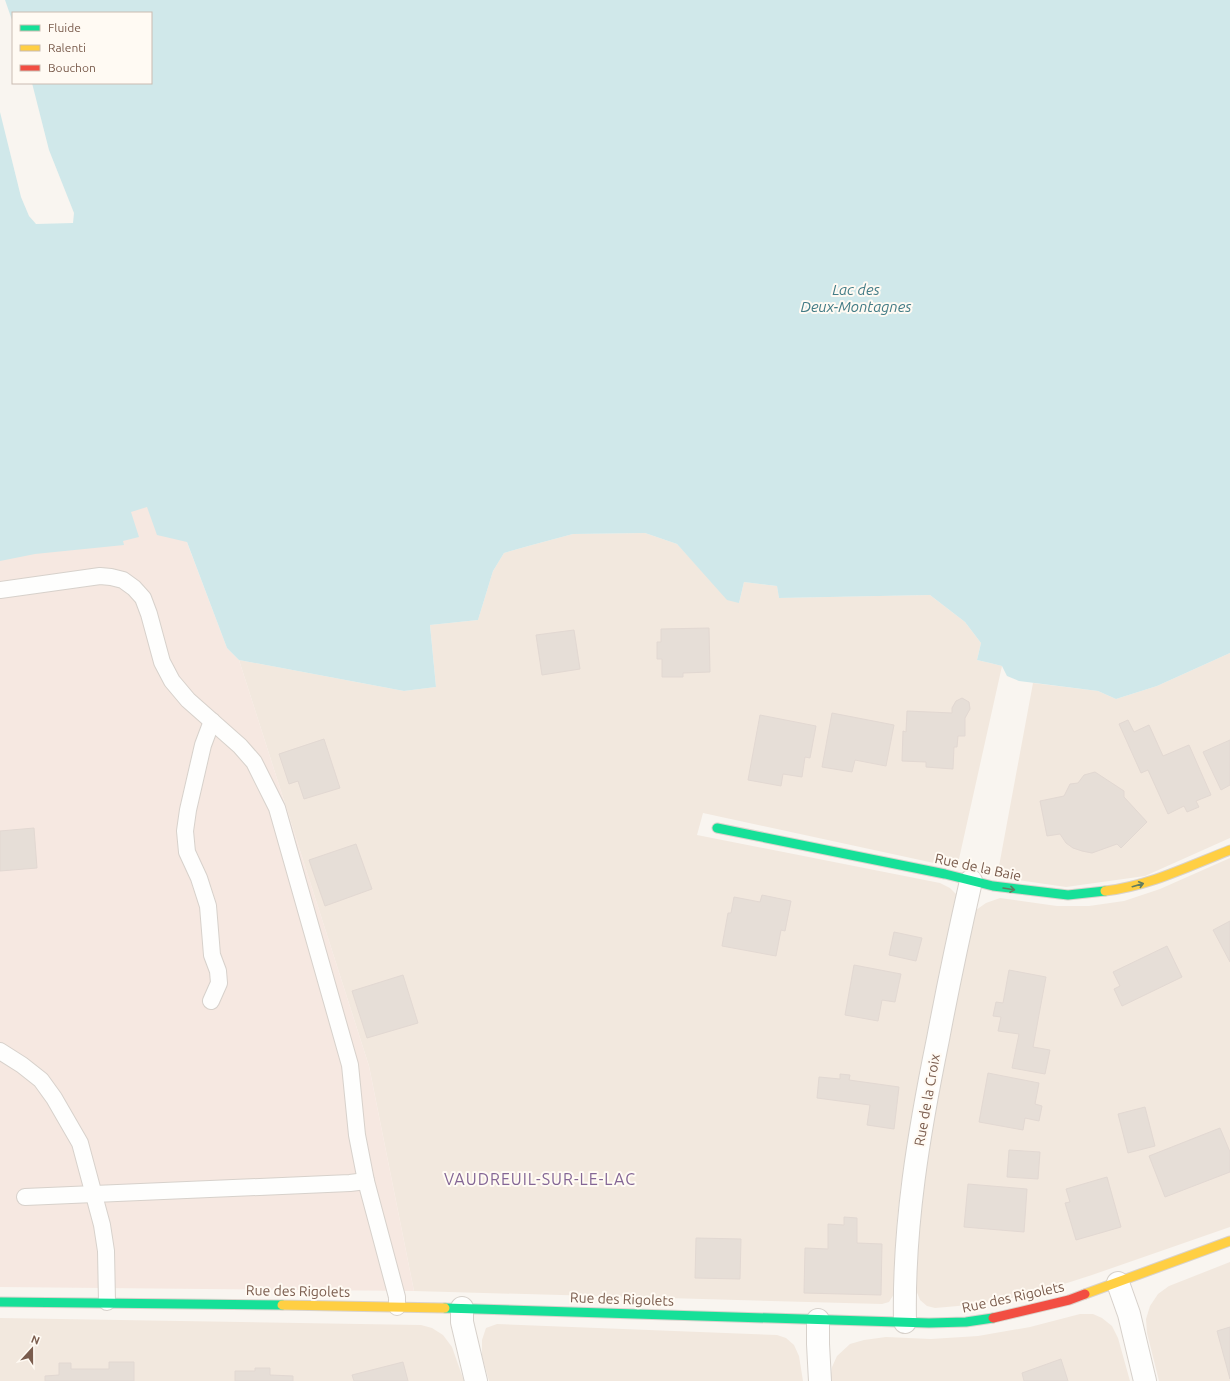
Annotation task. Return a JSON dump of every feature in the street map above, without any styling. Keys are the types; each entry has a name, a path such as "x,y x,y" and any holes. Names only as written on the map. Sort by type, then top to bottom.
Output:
{"street":[{"name":"Rue de la Baie","path":"717,828 945,874 993,886 1068,896 1124,889 1153,881 1230,850"},
{"name":"Rue de la Croix","path":"905,1322 905,1264 912,1185 931,1071 971,881"},
{"name":"Rue des Rigolets","path":"0,1302 107,1302 462,1308 818,1320 960,1323 1025,1311 1069,1300 1230,1241"},
{"path":"1118,1283 1129,1314 1145,1381"},
{"path":"462,1308 463,1328 476,1381"},
{"path":"818,1320 820,1381"}],"lane":[{"path":"0,590 100,576 124,580 143,598 162,662 172,681 188,700 240,746 254,762 277,808 350,1065 357,1135 366,1181 397,1297 397,1307"},
{"path":"211,1001 219,983 218,971 212,955 208,906 199,878 187,852 185,831 188,810 203,745 212,721"},
{"path":"0,1051 22,1065 41,1080 54,1098 80,1143 102,1226 106,1251 107,1302"},
{"path":"25,1197 350,1183 366,1181"}],"shaded area":[{"path":"0,0 12,12 12,84 13,84 227,648 239,660 369,1066 414,1291 0,1287"},
{"path":"645,533 677,544 701,570 739,603 744,582 777,586 779,598 930,595 965,622 981,643 977,660 1002,666 957,868 703,813 697,835 940,883 950,888 956,894 957,901 925,1055 901,1185 897,1220 894,1294 889,1302 882,1304 414,1291 369,1066 239,660 404,691 436,687 430,625 478,620 493,571 504,553 573,534"},
{"path":"1230,653 1230,838 1145,876 1066,887 997,877 1033,683 1098,691 1116,699 1157,686"},
{"path":"1230,858 1230,1227 1036,1293 992,1302 935,1308 927,1306 920,1300 916,1290 914,1277 915,1243 934,1112 972,922 976,910 986,903 1000,898 1057,906 1089,906 1124,901 1160,889"},
{"path":"1230,1262 1230,1381 1159,1381 1147,1333 1146,1319 1150,1306 1158,1294 1169,1286"},
{"path":"1080,1314 1093,1314 1102,1318 1112,1326 1118,1338 1130,1381 830,1381 832,1367 837,1356 850,1344 864,1340 886,1337 931,1339 978,1336 1030,1327"},
{"path":"0,1318 421,1325 432,1328 443,1335 452,1347 464,1381 0,1381"},
{"path":"497,1324 777,1335 786,1338 794,1345 799,1356 803,1381 489,1381 482,1356 482,1340 486,1328"}],"water":[{"name":"Lac des Deux-Montagnes","path":"0,0 1230,0 1230,653 1157,686 1116,699 1098,691 1019,681 1007,676 1002,666 977,660 981,643 965,622 930,595 779,598 777,586 744,582 739,603 727,600 677,544 645,533 573,534 504,553 493,571 478,620 430,625 436,687 404,691 239,660 227,648 187,542 157,535 147,507 131,512 139,537 123,541 124,545 35,554 0,561"}],"pier":[{"path":"0,0 5,0 12,20 12,84 32,84 49,150 74,213 73,223 36,224 29,216 21,197 0,112"}],"building":[{"path":"709,628 710,672 683,673 683,677 662,677 662,659 657,659 657,642 661,642 661,629"},
{"path":"574,630 580,669 542,675 536,635"},
{"path":"962,698 969,702 970,709 965,718 965,736 958,736 957,747 954,747 953,769 926,767 926,762 902,761 903,731 906,732 907,711 952,713 952,708 956,701"},
{"path":"832,713 894,725 886,766 855,760 852,772 822,767"},
{"path":"760,715 816,726 810,758 805,757 802,777 783,774 781,786 748,780"},
{"path":"1128,720 1134,732 1149,725 1163,756 1189,745 1211,795 1196,801 1199,807 1187,812 1184,806 1168,814 1148,770 1141,773 1119,724"},
{"path":"324,739 340,788 304,799 298,781 289,784 279,754"},
{"path":"1230,740 1230,785 1221,790 1203,752"},
{"path":"1095,772 1124,791 1124,797 1147,822 1121,848 1117,844 1092,853 1073,848 1066,843 1060,834 1047,836 1040,801 1064,796 1070,784 1078,783 1084,775"},
{"path":"34,828 37,868 0,871 0,831"},
{"path":"356,844 372,889 325,906 309,860"},
{"path":"762,895 791,901 785,931 781,930 776,956 722,946 728,913 731,913 734,897 760,902"},
{"path":"1230,921 1230,962 1213,930"},
{"path":"894,932 922,938 916,961 889,955"},
{"path":"1167,946 1182,977 1122,1006 1114,989 1120,986 1113,972"},
{"path":"854,965 901,974 895,1002 882,1000 878,1021 845,1015"},
{"path":"1009,970 1046,977 1033,1047 1050,1050 1045,1074 1012,1068 1019,1034 998,1031 1001,1017 993,1016 996,1002 1003,1003"},
{"path":"403,975 418,1023 367,1038 352,991"},
{"path":"988,1073 1039,1083 1035,1104 1042,1106 1039,1121 1025,1118 1023,1130 979,1122"},
{"path":"840,1074 850,1075 849,1080 899,1087 894,1129 867,1125 870,1105 817,1098 819,1077 840,1079"},
{"path":"1145,1107 1155,1146 1128,1153 1118,1114"},
{"path":"1220,1128 1230,1152 1230,1172 1165,1197 1149,1156"},
{"path":"1009,1150 1040,1152 1038,1179 1007,1177"},
{"path":"1107,1177 1121,1227 1076,1240 1065,1203 1070,1202 1066,1189"},
{"path":"968,1184 1027,1189 1024,1232 964,1227"},
{"path":"844,1217 857,1218 857,1243 882,1244 881,1295 804,1293 805,1248 828,1249 828,1224 844,1225"},
{"path":"696,1238 741,1239 740,1279 695,1278"},
{"path":"1230,1327 1230,1379 1217,1331"},
{"path":"1061,1359 1068,1381 1024,1381 1022,1373"},
{"path":"109,1362 134,1362 134,1381 45,1381 45,1376 59,1375 59,1363 71,1363 71,1369 109,1369"},
{"path":"403,1362 408,1381 354,1381 352,1375"},
{"path":"255,1368 270,1368 270,1375 293,1376 293,1381 235,1381 235,1371 255,1371"}],"traffic: fast":[{"path":"717,828 945,874 993,886 1068,895 1105,891"},
{"path":"0,1302 282,1305"},
{"path":"445,1308 929,1323 966,1322 993,1318"}],"traffic: slow":[{"path":"1105,891 1137,885 1153,880 1230,850"},
{"path":"1085,1294 1230,1241"},
{"path":"282,1305 445,1308"}],"traffic: jam":[{"path":"993,1318 1069,1300 1085,1294"}],"district":[{"name":"VAUDREUIL-SUR-LE-LAC","path":"540,1179"}]}
